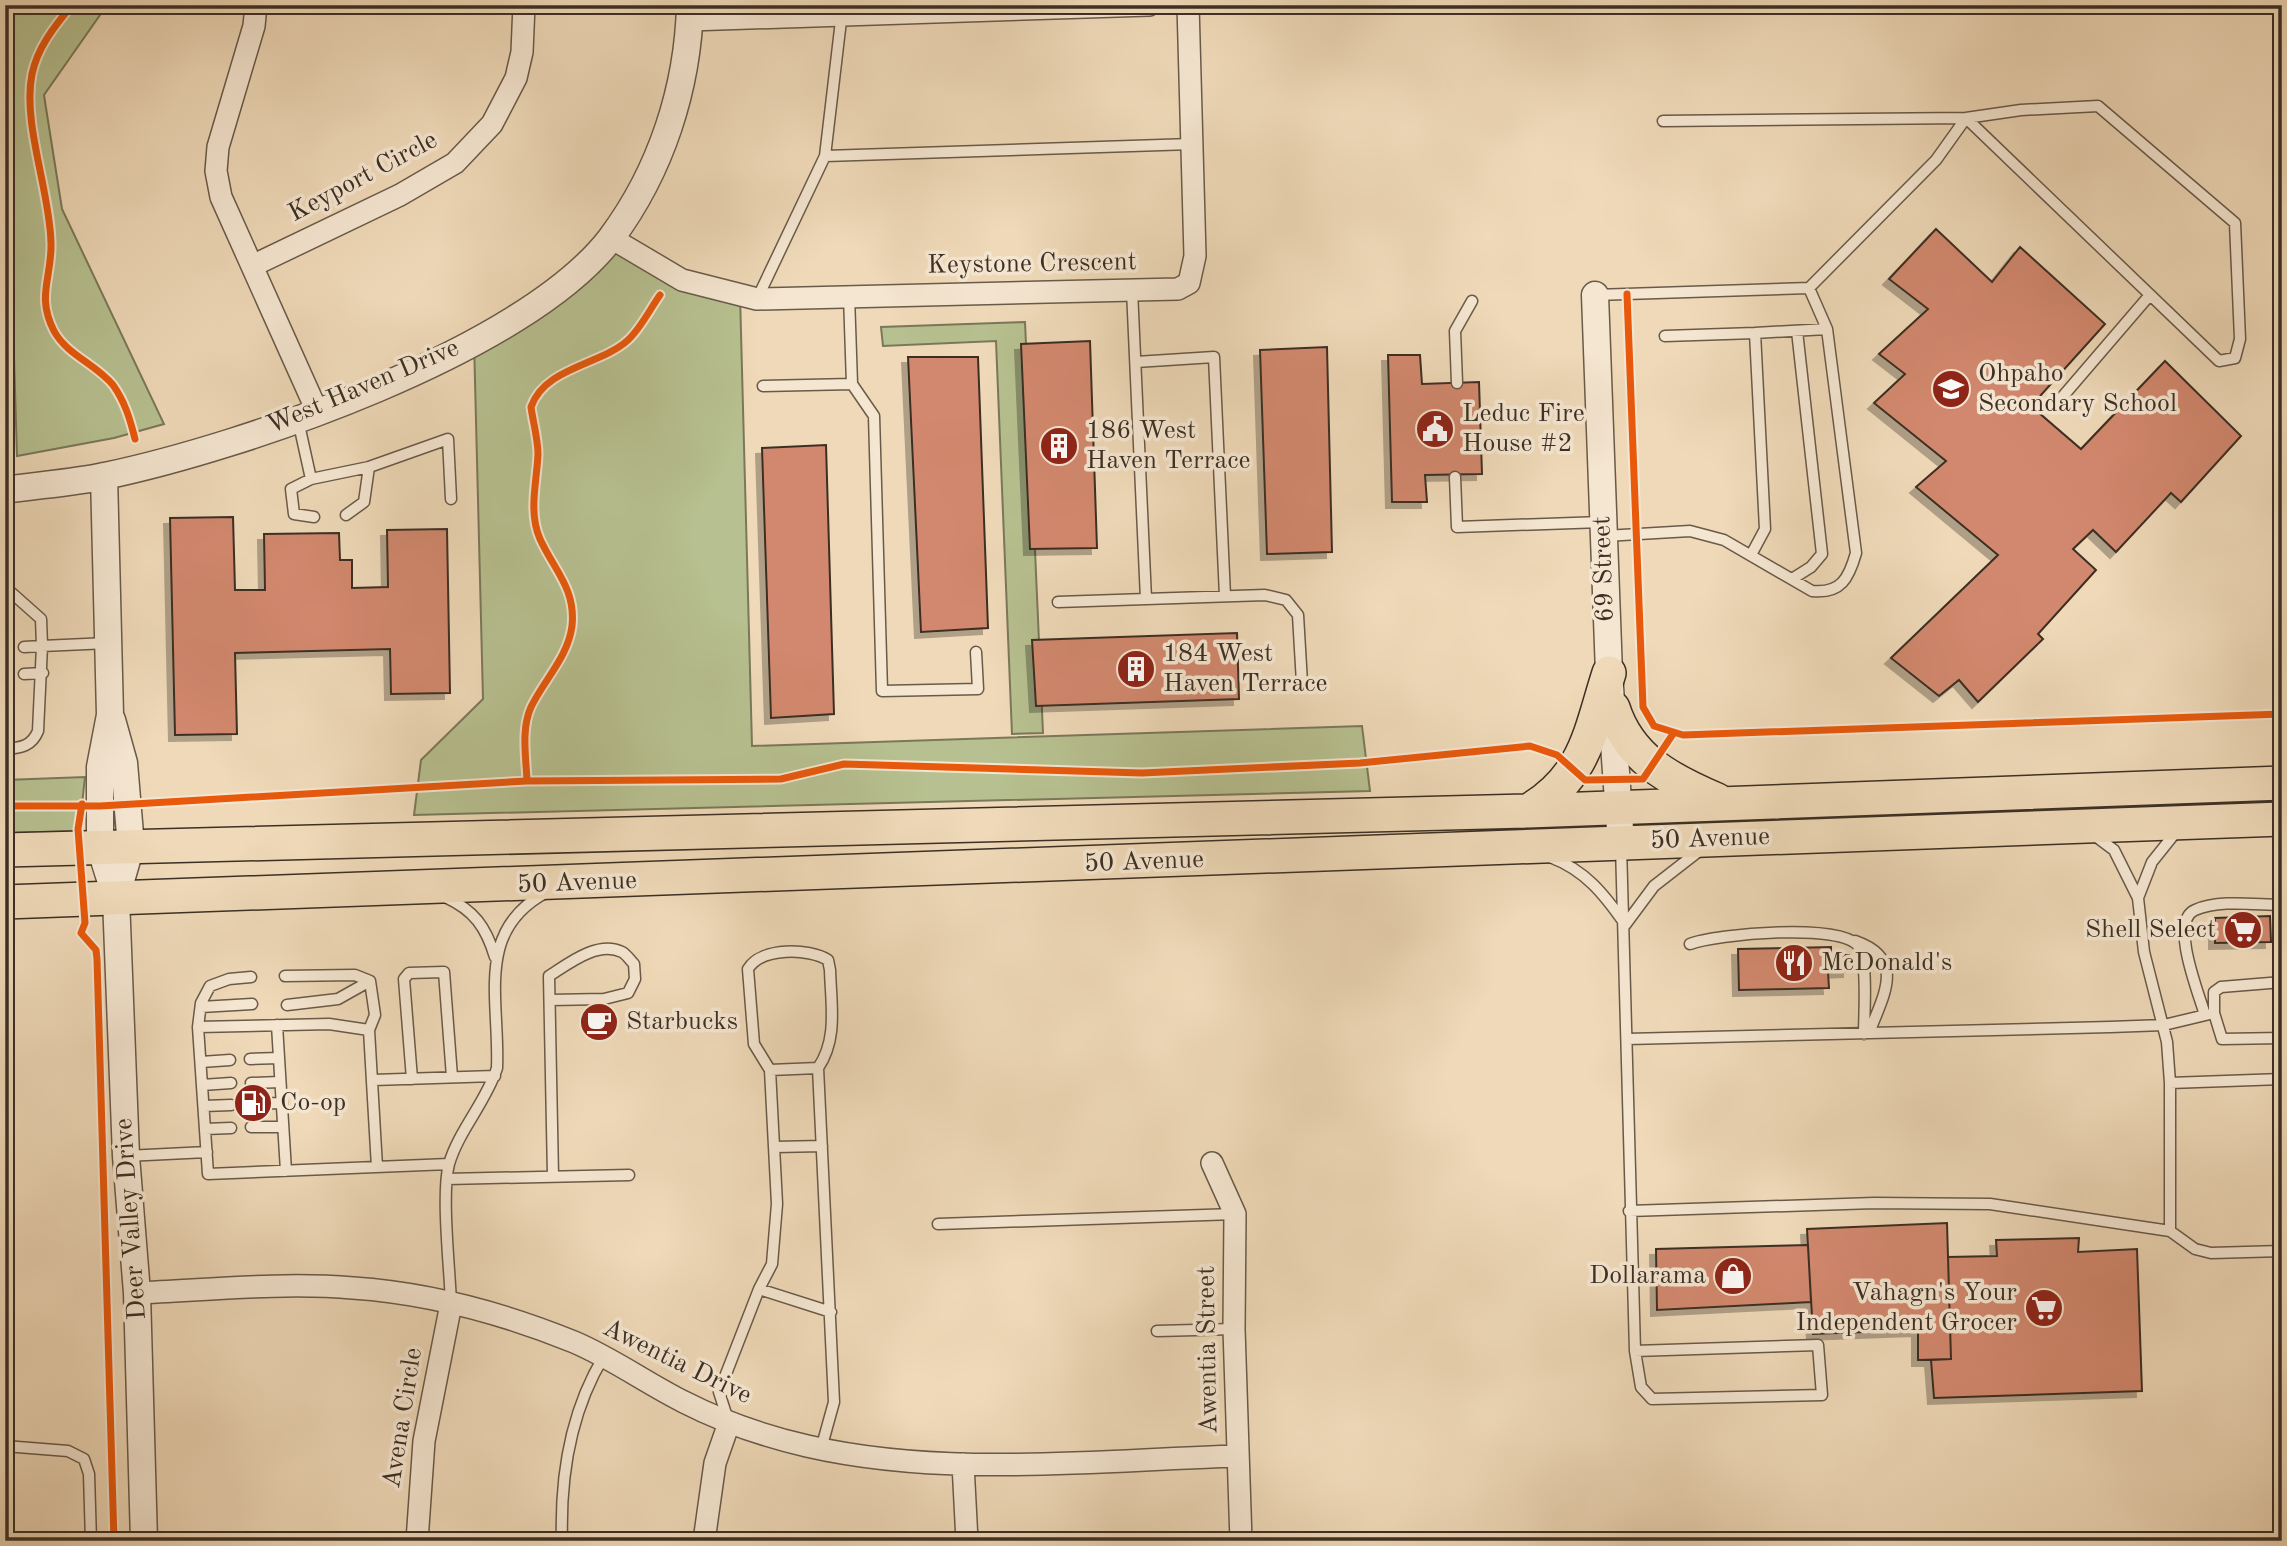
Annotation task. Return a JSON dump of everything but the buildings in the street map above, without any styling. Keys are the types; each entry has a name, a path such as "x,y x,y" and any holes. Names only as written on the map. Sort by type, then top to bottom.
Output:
{"main road":[{"path":"1528,811 1555,794 1575,769 1609,673"},
{"path":"1613,708 1619,729 1630,745 1652,765 1679,783 1725,804"},
{"name":"50 Avenue","path":"5,849 1528,811 2282,783"},
{"name":"50 Avenue","path":"5,902 563,884 2282,819"}],"street":[{"path":"256,5 254,26 218,147 216,171 221,197 252,266 307,414"},
{"name":"Keyport Circle","path":"252,266 400,195 455,163 492,124 516,78 522,52 524,5"},
{"path":"690,12 1149,5"},
{"name":"Keystone Crescent","path":"611,238 682,280 757,299 1178,289 1189,283 1195,256 1188,5"},
{"name":"West Haven Drive","path":"5,490 104,476 199,452 405,376 515,320 562,287 611,238 645,184 667,133 683,76 690,12"},
{"name":"69 Street","path":"1595,295 1609,673 1621,843"},
{"name":"Deer Valley Drive","path":"104,476 110,715 100,767 115,846 126,1156 137,1293 144,1541"},
{"name":"Awentia Street","path":"1212,1163 1235,1214 1234,1329 1241,1541"},
{"name":"Awentia Drive","path":"137,1293 353,1287 408,1294 516,1322 604,1356 683,1402 729,1423 821,1449 907,1463 963,1464 1238,1455"},
{"name":"Avena Circle","path":"417,1541 424,1441 451,1304"},
{"path":"704,1541 715,1463 729,1423"},
{"path":"963,1464 967,1541"}],"lane":[{"path":"757,299 825,156 842,10"},
{"path":"1663,121 1966,118 2021,110 2098,106 2235,223 2240,339 2235,358 2219,361 1966,118"},
{"path":"1595,295 1809,288 1936,160 1966,118"},
{"path":"825,156 1192,144"},
{"path":"1455,477 1457,527 1690,531 1724,540 1812,591 1828,593 1843,585 1851,572 1856,553 1827,329 1809,288"},
{"path":"1132,290 1146,599"},
{"path":"849,296 852,384 874,416 882,691 978,689 976,652"},
{"path":"2058,402 2149,296"},
{"path":"1457,383 1455,331 1472,301"},
{"path":"1665,336 1827,329"},
{"path":"1792,579 1811,567 1822,554 1797,331"},
{"path":"1751,555 1765,529 1755,332"},
{"path":"1136,362 1214,357 1224,596"},
{"path":"764,386 852,384"},
{"path":"307,414 311,479"},
{"path":"314,517 294,514 291,489 311,479 369,467 448,439 451,499"},
{"path":"346,515 364,502 369,467"},
{"path":"5,587 41,619 43,646 38,731 34,741 25,746 5,749"},
{"path":"1058,602 1265,595 1286,600 1298,615 1303,683"},
{"path":"24,647 108,643"},
{"path":"24,674 43,673"},
{"path":"2138,898 2152,862 2164,844 2187,822"},
{"path":"2072,825 2101,838 2114,850 2138,898 2144,952 2164,1024 2170,1083 2170,1231"},
{"path":"1625,925 1639,903 1671,870 1716,839"},
{"path":"1621,843 1628,1040 1629,1211 1635,1351 1641,1387 1653,1399 1822,1395 1818,1345 1635,1351"},
{"path":"1510,847 1541,854 1583,874 1602,892 1625,925"},
{"path":"496,960 506,926 515,914 527,903 563,884"},
{"path":"425,888 462,905 475,915 490,941 496,960 498,1053 495,1076 449,1164 447,1179 451,1304"},
{"path":"2282,905 2208,906 2193,910 2186,918 2183,936 2209,1014 2222,1039 2282,1038"},
{"path":"1690,944 1712,937 1795,933 1846,937 1870,946 1884,960 1887,970 1886,988 1866,1033"},
{"path":"1846,937 1860,947 1862,955 1866,1033"},
{"path":"550,1000 604,999 628,993 635,979 634,964 621,952 607,950 584,954 549,976 553,1176"},
{"path":"729,1423 719,1392 759,1289 772,1265 778,1203 770,1070 754,1044 748,969 752,962 768,954 816,953 828,960 832,1039 829,1052 818,1068 834,1402 821,1449"},
{"path":"412,1079 404,979 410,973 423,972 444,972 452,1077"},
{"path":"285,976 355,975 370,981"},
{"path":"251,977 229,979 210,986 201,1007 198,1027 208,1174 449,1164"},
{"path":"287,1005 338,999 370,981"},
{"path":"370,981 375,1015 369,1030 377,1167"},
{"path":"2209,1014 2214,992 2221,987 2282,982"},
{"path":"201,1007 252,1004"},
{"path":"1628,1040 2164,1024 2209,1014"},
{"path":"198,1027 329,1024 369,1030"},
{"path":"277,1025 286,1171"},
{"path":"250,1059 279,1058"},
{"path":"201,1062 230,1060"},
{"path":"770,1070 818,1068"},
{"path":"373,1080 495,1076"},
{"path":"2170,1083 2282,1079"},
{"path":"251,1083 280,1082"},
{"path":"202,1085 230,1083"},
{"path":"250,1104 281,1104"},
{"path":"204,1106 231,1105"},
{"path":"251,1128 283,1127"},
{"path":"205,1129 231,1128"},
{"path":"775,1147 822,1146"},
{"path":"126,1156 207,1152"},
{"path":"447,1179 629,1175"},
{"path":"1629,1211 1874,1203 1990,1204 2170,1231 2195,1249 2211,1253 2282,1251"},
{"path":"938,1224 1235,1214"},
{"path":"759,1289 831,1312"},
{"path":"1157,1331 1234,1329"},
{"path":"562,1541 562,1500 573,1429 582,1397 604,1356"},
{"path":"5,1446 68,1451 84,1459 89,1474 91,1541"}],"green space":[{"path":"5,5 107,5 44,95 62,209 164,424 114,438 17,456 13,323 5,295"},
{"path":"611,238 740,295 752,746 1362,726 1370,791 414,815 421,760 483,699 474,341"},
{"path":"1025,322 1043,733 1012,734 996,341 883,346 881,327"},
{"path":"85,777 79,831 5,833 5,780"}],"cycle path":[{"path":"72,5 38,54 30,93 33,135 51,243 46,307 54,331 66,347 113,385 127,411 135,439"},
{"path":"1627,294 1643,707 1654,726 1683,735 2282,714"},
{"path":"527,781 525,743 528,716 536,697 566,648 572,626 571,601 567,590 536,529 534,496 538,448 531,407 548,383 628,340 660,295"},
{"path":"5,806 100,806 527,781 781,779 844,764 1142,773 1360,763 1530,746 1557,755 1585,780 1643,779 1673,734"},
{"path":"82,804 78,829 85,923 81,933 96,950 97,959 114,1541"}],"place":[{"name":"Ohpaho Secondary School","path":"1951,389"},
{"name":"Leduc Fire House #2","path":"1435,429"},
{"name":"186 West Haven Terrace","path":"1059,446"},
{"name":"184 West Haven Terrace","path":"1136,669"},
{"name":"Shell Select","path":"2243,930"},
{"name":"McDonald's","path":"1794,963"},
{"name":"Starbucks","path":"599,1022"},
{"name":"Co-op","path":"253,1103"},
{"name":"Dollarama","path":"1733,1276"},
{"name":"Vahagn's Your Independent Grocer","path":"2044,1308"}]}
